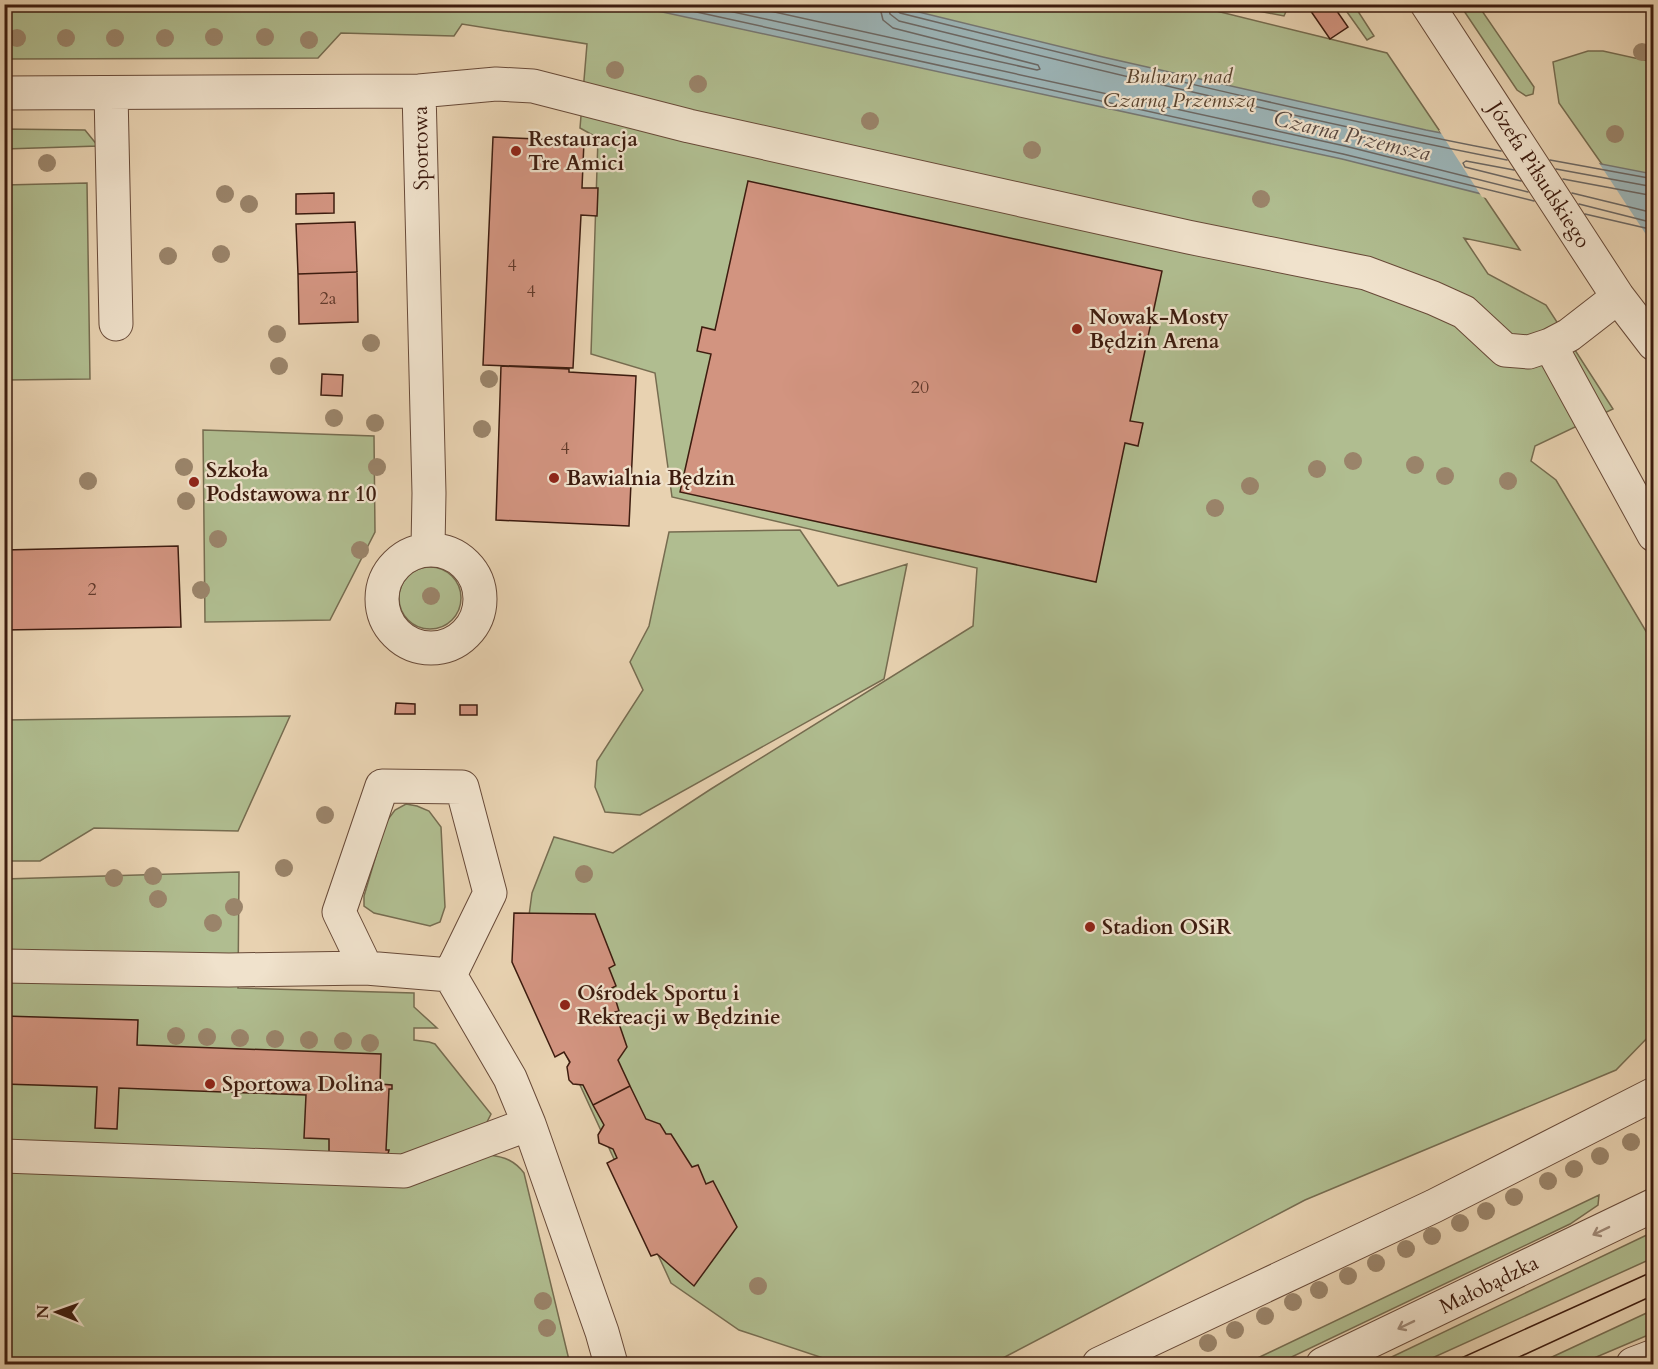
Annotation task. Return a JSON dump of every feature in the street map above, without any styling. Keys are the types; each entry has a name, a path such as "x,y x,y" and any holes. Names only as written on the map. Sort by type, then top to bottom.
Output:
{"street":[{"name":"Józefa Piłsudskiego","path":"1427,4 1618,297 1653,344"},
{"path":"419,91 496,84 533,86 689,126 1188,237 1365,273 1464,312 1505,350 1529,352 1550,345 1569,334 1618,297"},
{"name":"Sportowa","path":"4,93 419,91 429,493 428,548"},
{"path":"111,93 116,324"},
{"path":"1550,345 1653,535"},
{"path":"366,968 339,912 382,786 462,787 490,893 450,975"},
{"path":"4,966 229,970 366,968 450,975"},
{"path":"450,975 510,1078 529,1124 602,1332 610,1365"},
{"path":"1099,1365 1434,1206 1653,1094"},
{"path":"4,1156 404,1171 529,1124"},
{"name":"Małobądzka","path":"1323,1365 1653,1205"},
{"path":"1633,1365 1653,1356"}],"green space":[{"name":"Bulwary nad Czarną Przemszą","path":"1188,4 1387,53 1520,250 1464,238 1488,274 1546,305 1613,409 1535,446 1531,461 1556,480 1653,643 1653,1032 1616,1070 1305,1200 1001,1359 975,1364 864,1364 829,1360 739,1330 671,1283 523,961 532,893 554,837 613,853 711,789 973,626 977,568 672,497 655,373 591,354 598,138 580,128 587,44 462,24 454,36 341,33 318,58 5,59 4,5"},
{"path":"1286,4 1288,7 1284,16 1228,5"},
{"path":"1342,5 1354,5 1374,36 1367,40"},
{"path":"1460,5 1478,5 1534,87 1533,94 1526,96 1517,90"},
{"path":"1588,51 1603,51 1653,62 1653,237 1559,103 1553,62"},
{"path":"4,129 85,130 98,146 5,149"},
{"path":"87,183 90,379 5,380 5,185"},
{"path":"203,430 374,436 375,532 330,620 205,622"},
{"path":"800,530 838,586 907,564 884,679 640,815 605,812 595,787 597,761 643,690 630,662 649,626 669,532"},
{"path":"430,567 452,576 461,598 452,620 430,629 408,620 399,598 408,576"},
{"path":"290,716 238,831 94,828 40,861 5,861 5,720"},
{"path":"406,804 429,811 441,827 445,907 440,922 430,926 374,913 364,906 364,896 386,822 395,810"},
{"name":"Sportowa Dolina","path":"239,872 238,988 414,993 414,1007 437,1028 414,1028 414,1040 435,1044 491,1114 483,1130 490,1155 509,1160 524,1173 570,1364 5,1364 4,879"},
{"path":"1599,1195 1598,1205 1570,1224 1277,1364 1245,1364"},
{"path":"1653,1232 1653,1258 1419,1364 1377,1364"},
{"path":"1653,1310 1653,1333 1580,1364 1537,1364"}],"water":[{"name":"Czarna Przemsza","path":"630,5 890,5 1103,57 1426,130 1653,174 1653,237 1342,159"}],"pier":[{"path":"1439,130 1597,160 1649,239 1482,197"}],"building":[{"path":"1303,4 1332,4 1348,27 1330,39 1308,7 1306,9"},
{"path":"493,137 584,141 582,188 598,188 597,216 581,215 573,368 483,365"},
{"path":"748,181 1162,271 1130,421 1143,423 1138,446 1125,443 1096,582 680,492 711,354 697,351 702,327 715,330"},
{"path":"334,193 334,213 296,214 296,194"},
{"path":"355,222 357,272 298,274 296,224"},
{"path":"357,272 358,322 299,324 298,274"},
{"name":"Bawialnia Będzin","path":"501,366 569,369 569,372 636,376 629,526 496,520"},
{"path":"322,374 343,375 342,396 321,395"},
{"path":"178,546 181,627 4,630 4,550"},
{"path":"396,703 415,704 415,714 395,714"},
{"path":"460,705 477,705 477,715 460,715"},
{"path":"514,913 595,914 615,965 609,968 616,986 612,988 619,1011 615,1012 627,1047 618,1060 630,1086 593,1105 583,1085 573,1084 569,1080 567,1067 570,1062 564,1052 555,1057 512,962"},
{"path":"4,1016 138,1020 137,1045 381,1054 380,1084 392,1085 392,1089 389,1089 386,1150 389,1150 388,1154 329,1152 329,1139 304,1138 306,1095 119,1088 117,1129 95,1128 97,1087 4,1084"},
{"path":"630,1086 646,1119 660,1124 666,1134 671,1134 692,1167 698,1165 706,1184 713,1181 737,1227 694,1286 657,1254 651,1256 607,1163 617,1158 613,1149 599,1143 598,1135 604,1125 593,1105"}],"tram line":[{"path":"1448,1364 1654,1271"},
{"path":"1504,1364 1654,1295"}],"place":[{"name":"Restauracja Tre Amici","path":"516,151"},
{"name":"Nowak-Mosty Będzin Arena","path":"1077,329"},
{"name":"Bawialnia Będzin","path":"554,478"},
{"name":"Szkoła Podstawowa nr 10","path":"194,482"},
{"name":"Stadion OSiR","path":"1090,927"},
{"name":"Ośrodek Sportu i Rekreacji w Będzinie","path":"565,1005"},
{"name":"Sportowa Dolina","path":"210,1084"}]}
